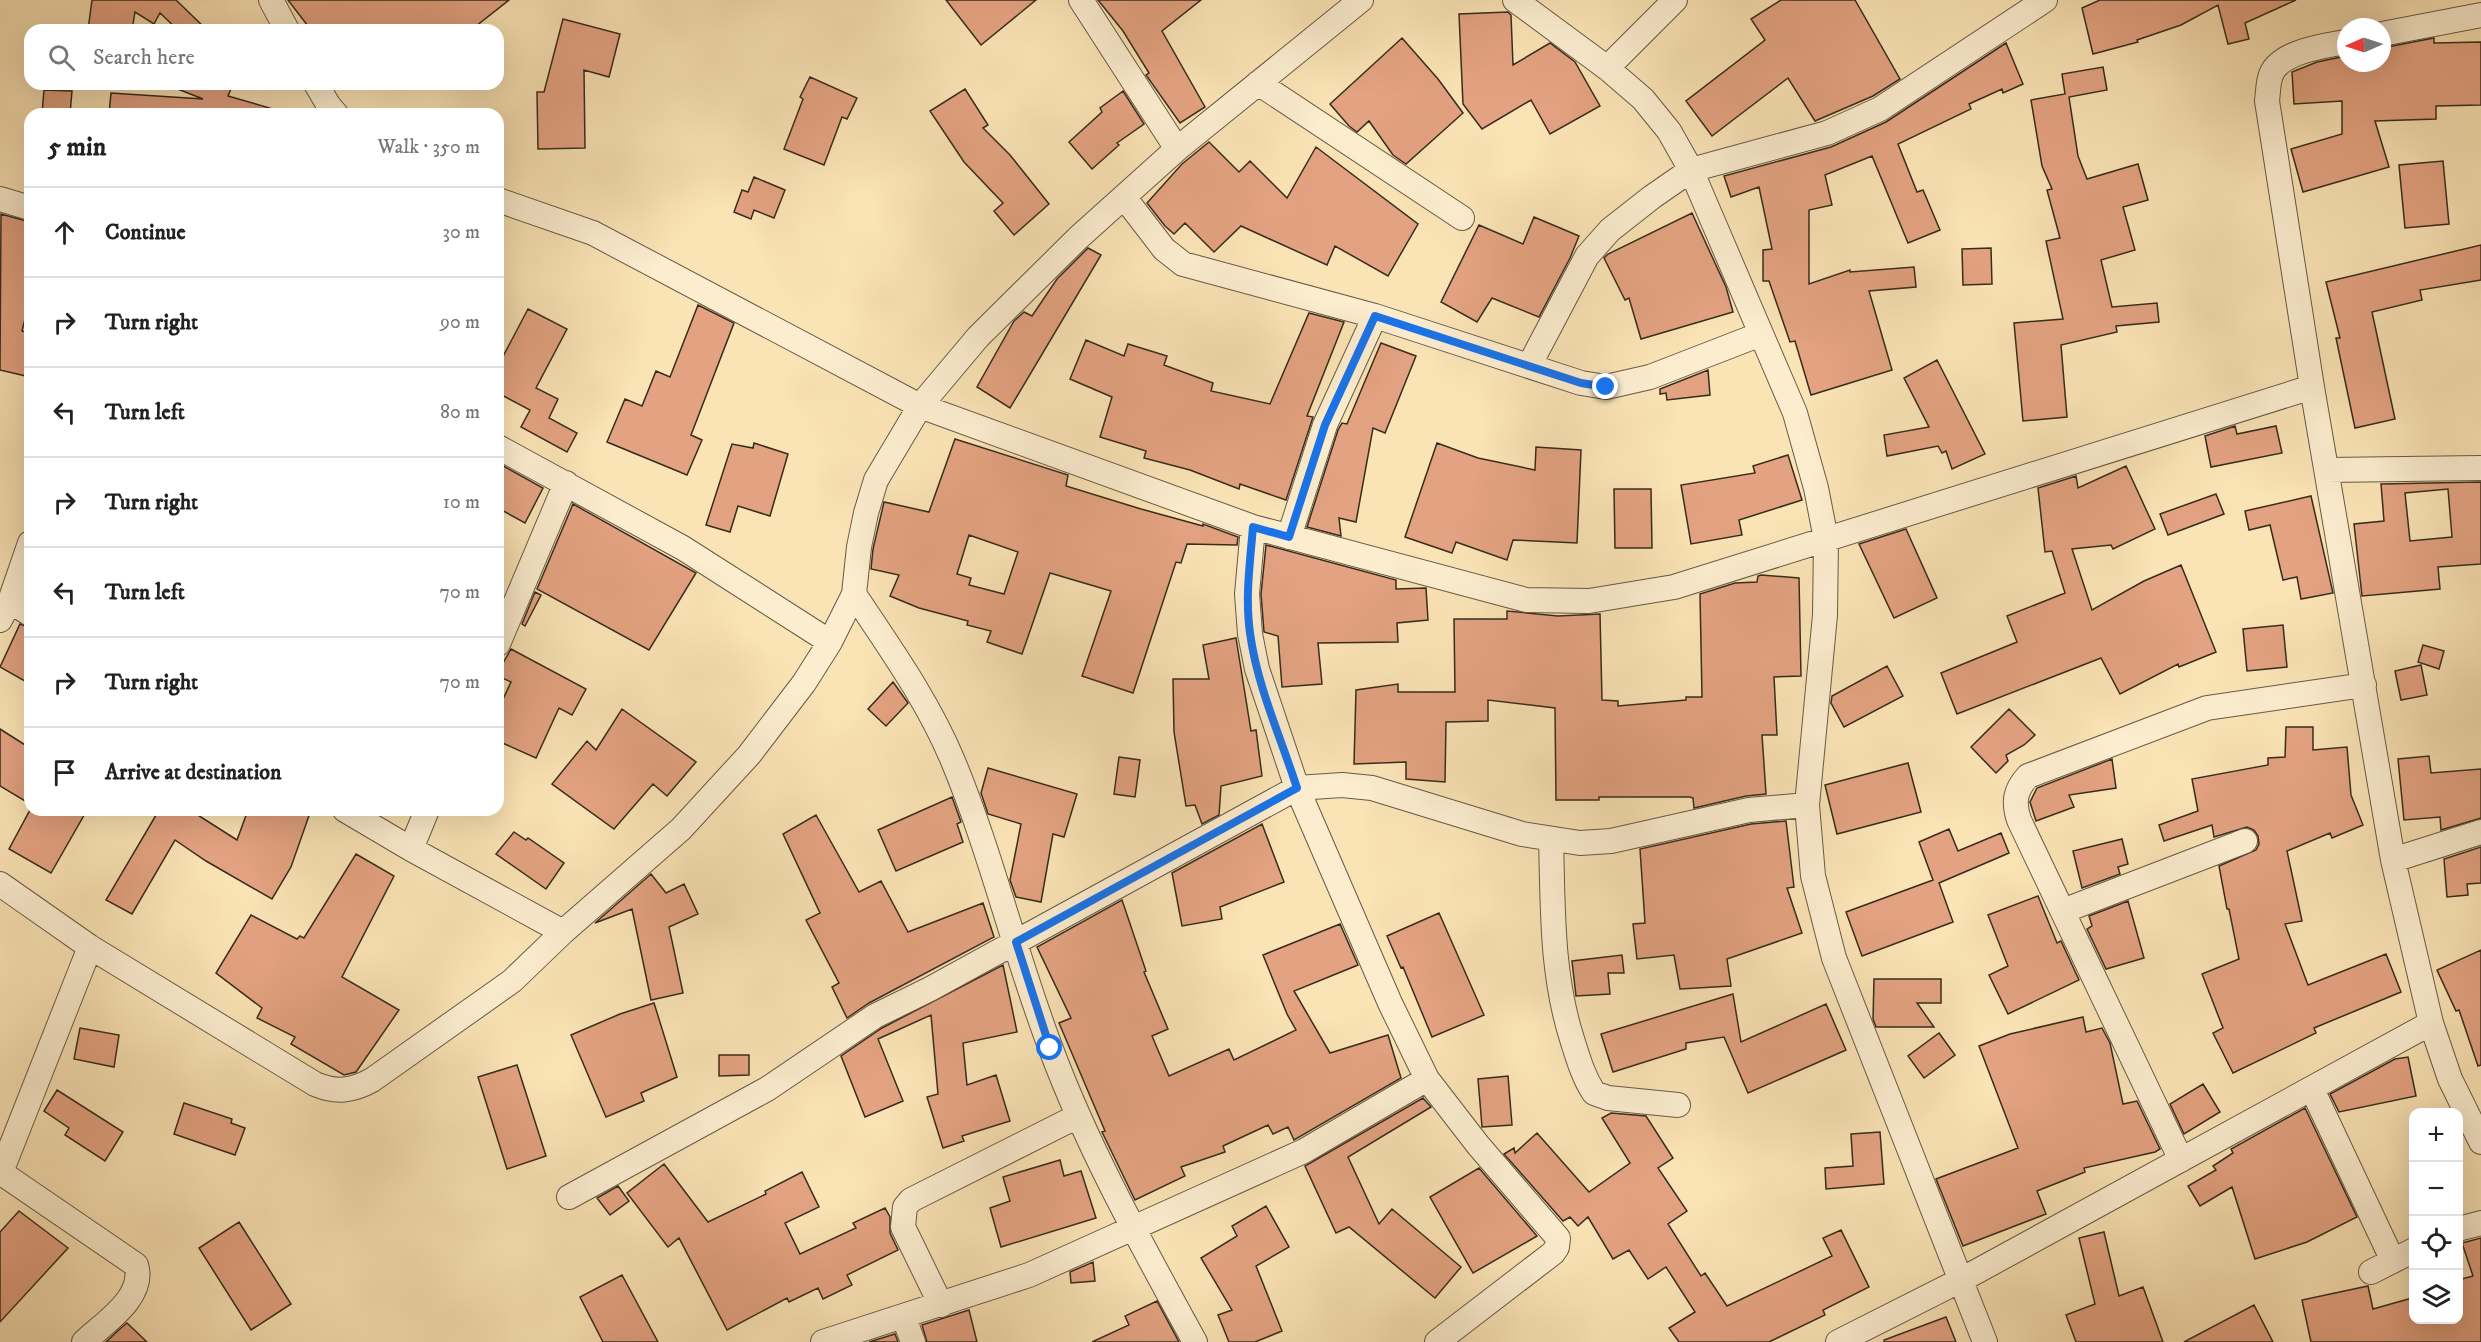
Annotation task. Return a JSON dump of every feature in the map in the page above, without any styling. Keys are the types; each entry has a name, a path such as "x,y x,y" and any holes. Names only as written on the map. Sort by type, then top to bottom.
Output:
{"street":[{"path":"271,0 284,24"},
{"path":"1081,0 1177,149"},
{"path":"0,884 90,947 315,1084 330,1090 344,1090 357,1089 372,1080 512,981 563,932 681,829 749,755 804,683 830,642 854,594 859,547 876,480 920,406 978,337 1078,238 1177,149 1361,0"},
{"path":"1515,0 1607,68 1643,99 1669,131 1691,170 1795,413 1816,488 1826,539 1825,615 1807,806 1813,876 1834,958 1985,1342"},
{"path":"1607,68 1675,0"},
{"path":"1529,366 1587,256 1619,224 1652,197 1691,170 1827,133 1880,109 2045,0"},
{"path":"2391,32 2481,15"},
{"path":"2337,44 2311,48 2280,62 2270,76 2267,102 2312,387 2393,860 2431,1023 2450,1078 2481,1142"},
{"path":"1258,83 1462,218"},
{"path":"320,90 331,108"},
{"path":"1124,197 1164,249 1183,264 1375,316 1581,383 1606,387 1650,377 1761,334"},
{"path":"0,199 24,206"},
{"path":"504,202 593,233 920,406 1253,527 1526,600 1589,601 1674,587 2312,387"},
{"path":"1289,537 1325,425 1375,316"},
{"path":"504,450 683,548 830,642"},
{"path":"2327,470 2481,468"},
{"path":"504,630 566,483"},
{"path":"1253,527 1247,594 1250,634 1257,669 1297,788 1390,1003 1427,1079 1478,1145 1558,1238 1553,1253 1437,1342"},
{"path":"24,559 5,610 24,613"},
{"path":"854,594 921,694 953,761 1050,1048 1078,1116 1133,1230 1195,1342"},
{"path":"2181,1160 2015,808 2015,796 2020,785 2028,776 2207,708 2364,685"},
{"path":"569,1197 767,1089 875,1016 1016,942 1297,788 1342,785 1372,789 1522,834 1580,843 1611,841 1749,810 1807,806"},
{"path":"355,816 563,932"},
{"path":"411,849 425,816"},
{"path":"2393,860 2481,832"},
{"path":"1551,839 1555,963 1562,1006 1583,1076 1594,1094 1608,1098 1678,1105"},
{"path":"2063,911 2245,841"},
{"path":"84,1342 126,1302 136,1289 139,1276 135,1265 0,1172 90,947"},
{"path":"1838,1342 1962,1280 2431,1023"},
{"path":"823,1342 1029,1275 1133,1230 1304,1151 1427,1079"},
{"path":"2312,1089 2403,1256 2370,1272"},
{"path":"941,1305 903,1227 905,1207 911,1200 1078,1116"},
{"path":"2463,1227 2481,1224"},
{"path":"904,1317 913,1342"}],"building":[{"path":"92,0 176,0 201,24 172,24 160,13 154,24 135,12 133,24 89,24"},
{"path":"288,0 509,0 479,24 306,24"},
{"path":"946,0 1036,0 981,45"},
{"path":"1098,0 1201,0 1162,31 1205,107 1180,123 1146,75 1149,73 1123,31"},
{"path":"1781,0 1855,0 1900,79 1873,96 1815,121 1788,78 1712,136 1686,101 1765,40 1751,19"},
{"path":"2100,0 2296,0 2245,23 2249,39 2228,44 2218,5 2181,25 2137,40 2138,42 2093,54 2082,8"},
{"path":"1508,12 1511,15 1513,65 1550,43 1575,62 1600,106 1550,134 1531,100 1482,129 1463,104 1459,14"},
{"path":"563,19 620,34 609,77 584,70 585,148 538,149 537,92 544,92"},
{"path":"1402,38 1438,79 1463,113 1406,164 1393,155 1369,121 1357,132 1330,104"},
{"path":"2434,38 2434,43 2481,42 2481,105 2436,106 2436,119 2375,121 2389,167 2303,192 2291,149 2342,134 2342,101 2294,104 2292,72 2317,62 2337,58 2337,72 2391,72 2391,46"},
{"path":"2006,43 2023,84 2003,93 2002,89 1969,104 1971,109 1898,144 1917,192 1923,190 1940,230 1908,243 1872,156 1825,175 1832,205 1809,210 1809,284 1850,270 1850,272 1914,267 1916,287 1869,291 1892,370 1811,395 1795,341 1790,342 1769,281 1763,281 1763,250 1772,249 1759,187 1731,197 1724,176 1831,147 1886,122"},
{"path":"2103,67 2107,90 2069,97 2078,156 2087,179 2138,164 2148,200 2123,207 2135,250 2101,260 2112,307 2157,303 2159,322 2116,326 2117,332 2061,345 2067,417 2023,421 2014,323 2063,319 2046,241 2060,238 2047,190 2052,189 2042,166 2031,100 2065,94 2062,74"},
{"path":"810,77 857,98 847,119 842,117 824,165 784,149 803,99 800,97"},
{"path":"965,89 988,125 983,128 1010,155 1049,204 1014,235 994,211 1003,203 964,162 930,111"},
{"path":"44,90 72,91 71,108 42,108"},
{"path":"180,90 230,90 228,96 270,108 110,108 111,93 203,99"},
{"path":"1123,91 1144,124 1117,143 1119,145 1092,169 1069,142 1102,112 1100,108"},
{"path":"1209,142 1239,172 1250,161 1287,198 1316,147 1418,224 1388,276 1335,246 1327,265 1241,226 1214,252 1185,223 1174,234 1147,203 1182,164"},
{"path":"2443,161 2449,224 2405,228 2399,165"},
{"path":"754,177 785,190 774,218 754,210 751,219 734,212 742,190 748,192"},
{"path":"1692,213 1726,287 1733,312 1641,339 1629,298 1625,300 1604,258"},
{"path":"1,214 24,220 24,323 22,331 24,332 24,376 0,370"},
{"path":"1534,217 1579,236 1539,317 1492,298 1477,322 1441,302 1479,225 1523,244"},
{"path":"2481,245 2481,280 2420,290 2422,300 2372,312 2395,419 2355,428 2336,338 2340,338 2326,282"},
{"path":"1088,248 1101,255 1010,408 977,387 1014,321 1024,312 1032,316 1057,279"},
{"path":"1991,248 1992,284 1963,285 1962,249"},
{"path":"698,305 734,323 691,435 702,440 687,475 607,442 625,399 642,406 656,371 670,377"},
{"path":"528,309 567,329 536,388 558,399 549,418 577,433 567,452 521,427 530,410 504,396 504,355"},
{"path":"1309,313 1344,322 1307,416 1313,417 1286,500 1240,484 1239,489 1190,470 1144,458 1146,451 1100,437 1112,397 1070,379 1086,340 1124,356 1128,344 1167,356 1164,365 1213,383 1211,391 1270,404"},
{"path":"1381,343 1416,356 1385,433 1373,428 1356,522 1339,518 1341,536 1307,527 1338,430 1342,423 1347,424"},
{"path":"1937,360 1985,454 1952,469 1946,451 1942,453 1938,446 1887,456 1884,435 1929,427 1904,378"},
{"path":"1708,370 1710,395 1667,400 1666,393 1660,394 1660,389"},
{"path":"2235,426 2237,434 2276,426 2282,453 2211,467 2205,436"},
{"path":"955,439 1068,475 1066,486 1141,509 1203,526 1203,524 1238,537 1237,545 1187,544 1181,563 1176,562 1133,693 1082,676 1111,591 1050,573 1022,654 987,642 991,631 967,625 968,621 919,608 890,596 899,575 871,569 873,549 884,502 929,512","holes":["969,535 1018,552 1004,594 969,585 971,578 957,574"]},
{"path":"754,443 788,454 770,516 738,506 730,532 706,525 732,444 753,448"},
{"path":"1437,443 1478,458 1535,470 1536,447 1581,450 1577,543 1513,540 1507,560 1456,542 1452,553 1405,537"},
{"path":"1788,455 1802,500 1739,520 1742,535 1691,544 1681,485 1755,473 1753,466"},
{"path":"504,466 543,488 525,523 504,511"},
{"path":"2126,466 2155,529 2113,549 2111,545 2072,549 2092,610 2144,581 2181,565 2216,652 2179,667 2178,664 2120,694 2101,658 1957,714 1941,673 2017,642 2007,616 2065,593 2052,551 2045,552 2038,488 2076,476 2078,488"},
{"path":"2481,482 2481,564 2438,567 2440,589 2362,596 2354,524 2384,521 2381,484","holes":["2448,489 2452,537 2410,541 2405,493"]},
{"path":"1614,489 1651,489 1652,548 1615,548"},
{"path":"2216,494 2224,514 2168,535 2160,514"},
{"path":"2311,496 2333,593 2301,599 2297,577 2283,580 2270,525 2249,530 2245,511"},
{"path":"573,504 696,573 649,650 537,589"},
{"path":"1906,529 1937,598 1894,618 1859,544"},
{"path":"1266,545 1396,580 1396,589 1426,588 1428,620 1397,623 1398,642 1318,643 1322,684 1282,687 1278,636 1264,632 1261,594"},
{"path":"1758,576 1799,578 1801,676 1774,677 1777,735 1762,735 1766,794 1746,796 1694,808 1693,798 1690,797 1599,797 1599,800 1556,800 1555,708 1488,700 1488,721 1446,722 1445,782 1406,779 1406,762 1354,764 1356,690 1398,684 1398,692 1455,692 1454,619 1507,619 1507,611 1558,616 1600,614 1602,700 1618,701 1618,706 1686,700 1686,697 1702,697 1700,594 1735,583 1757,582"},
{"path":"535,592 541,595 525,626 522,624"},
{"path":"20,624 24,626 24,681 0,667"},
{"path":"2283,625 2287,667 2247,671 2243,629"},
{"path":"1236,638 1251,731 1256,730 1262,776 1221,786 1219,815 1202,824 1195,805 1186,806 1174,732 1173,679 1209,679 1203,645"},
{"path":"2423,645 2444,651 2439,669 2418,662"},
{"path":"511,649 586,689 572,715 559,708 536,758 504,744 504,697 511,682 504,679 504,661"},
{"path":"2421,665 2427,695 2401,700 2395,671"},
{"path":"1887,666 1903,696 1844,727 1831,703 1832,696"},
{"path":"893,682 908,703 886,726 868,709"},
{"path":"622,709 696,762 667,796 653,784 614,829 552,784 587,741 596,750"},
{"path":"2009,709 2035,735 2024,745 2006,755 2008,761 1996,773 1971,747"},
{"path":"2286,727 2313,727 2313,750 2347,747 2351,795 2363,825 2332,838 2330,833 2287,851 2302,921 2285,924 2308,985 2386,954 2401,992 2314,1028 2316,1033 2233,1073 2213,1033 2223,1028 2202,974 2239,959 2219,866 2256,850 2259,844 2258,836 2254,830 2247,827 2214,837 2212,825 2164,841 2159,825 2198,811 2192,779 2268,765 2268,758 2285,757"},
{"path":"0,729 24,744 24,800 0,786"},
{"path":"2429,756 2431,773 2481,769 2481,818 2441,830 2440,817 2404,820 2398,759"},
{"path":"1119,757 1140,760 1135,797 1114,794"},
{"path":"2112,759 2116,788 2069,795 2074,807 2036,821 2030,802 2037,788"},
{"path":"1908,763 1921,812 1837,834 1825,785"},
{"path":"988,768 1077,794 1064,837 1053,834 1041,902 1016,897 1010,880 1021,824 988,814 981,793"},
{"path":"952,797 961,822 957,824 963,842 896,871 878,830"},
{"path":"816,815 859,892 881,881 908,932 983,903 994,937 869,1003 847,1018 832,987 839,983 806,920 820,913 783,834"},
{"path":"27,816 84,816 51,873 9,849"},
{"path":"155,816 199,816 237,840 246,816 309,816 291,867 272,899 206,861 175,840 132,914 106,900"},
{"path":"1786,821 1794,887 1787,888 1802,933 1727,959 1731,986 1680,989 1674,955 1637,959 1633,924 1645,923 1640,849 1751,824"},
{"path":"1262,824 1284,882 1220,907 1222,919 1182,926 1172,873"},
{"path":"1949,829 1958,851 2001,833 2009,853 1939,883 1953,922 1862,956 1846,912 1933,880 1919,842"},
{"path":"514,832 526,840 528,838 564,863 546,889 496,854"},
{"path":"2122,839 2128,864 2118,867 2120,874 2082,888 2073,851"},
{"path":"2481,847 2481,883 2467,884 2468,895 2447,897 2444,859"},
{"path":"356,854 394,876 342,977 399,1010 356,1072 344,1075 291,1044 295,1037 257,1018 262,1008 216,973 251,915 297,939 300,936 304,938"},
{"path":"651,874 666,893 684,884 698,914 669,927 683,993 651,1000 632,909 595,923"},
{"path":"2038,896 2057,943 2061,941 2079,980 2008,1014 1989,975 2008,966 1988,915"},
{"path":"1122,900 1146,971 1144,972 1168,1029 1152,1036 1169,1076 1229,1049 1234,1060 1296,1030 1263,955 1340,924 1358,965 1294,991 1330,1053 1388,1035 1401,1078 1294,1140 1288,1127 1273,1134 1268,1125 1223,1146 1225,1152 1181,1167 1185,1176 1135,1200 1102,1132 1105,1131 1059,1023 1071,1018 1037,947"},
{"path":"2128,901 2144,958 2106,969 2087,929 2092,926 2089,916"},
{"path":"1439,913 1484,1015 1432,1037 1403,967 1401,968 1387,936"},
{"path":"2481,950 2481,1065 2478,1066 2459,1010 2456,1011 2437,970"},
{"path":"1622,955 1624,973 1608,973 1610,994 1576,996 1572,961"},
{"path":"1003,965 1017,1032 963,1043 967,1085 996,1075 1010,1121 962,1136 964,1141 943,1148 927,1097 938,1094 931,1015 878,1039 903,1101 865,1117 841,1056 882,1028"},
{"path":"1874,979 1941,979 1941,1003 1917,1003 1934,1027 1876,1027 1873,1019"},
{"path":"1733,994 1741,1042 1826,1004 1846,1050 1748,1093 1724,1037 1686,1043 1686,1049 1613,1072 1601,1034"},
{"path":"654,1003 677,1077 641,1093 644,1101 606,1117 571,1035 620,1014"},
{"path":"2083,1017 2086,1032 2102,1028 2110,1043 2123,1104 2137,1101 2160,1149 2084,1168 2085,1172 2037,1191 2046,1214 1963,1246 1936,1179 2018,1148 1979,1046 2010,1034"},
{"path":"80,1028 119,1035 114,1067 74,1059"},
{"path":"1939,1033 1955,1055 1924,1078 1908,1056"},
{"path":"719,1055 749,1055 749,1075 719,1076"},
{"path":"2408,1057 2416,1096 2339,1112 2330,1094 2395,1059"},
{"path":"517,1065 546,1156 507,1169 478,1077"},
{"path":"1508,1076 1512,1125 1482,1127 1478,1079"},
{"path":"2203,1084 2220,1112 2184,1134 2170,1104"},
{"path":"57,1090 123,1132 105,1161 65,1135 69,1128 44,1111"},
{"path":"1423,1098 1431,1107 1348,1157 1379,1224 1392,1209 1461,1267 1435,1298 1349,1227 1336,1233 1305,1166"},
{"path":"184,1103 232,1119 231,1123 245,1128 235,1155 174,1134"},
{"path":"2305,1108 2357,1217 2307,1242 2255,1259 2232,1187 2200,1206 2188,1186 2216,1170 2213,1166 2233,1153 2231,1149"},
{"path":"1611,1113 1646,1116 1673,1158 1658,1168 1687,1211 1668,1224 1701,1276 1705,1273 1727,1306 1832,1256 1823,1238 1841,1230 1869,1287 1823,1310 1825,1315 1769,1342 1679,1342 1669,1328 1695,1312 1666,1267 1648,1279 1629,1250 1613,1259 1588,1217 1578,1226 1570,1217 1563,1221 1504,1154 1514,1148 1515,1153 1537,1133 1589,1192 1630,1163 1602,1118"},
{"path":"1880,1132 1884,1184 1826,1189 1825,1168 1853,1166 1851,1134"},
{"path":"1060,1160 1064,1176 1081,1171 1096,1218 1001,1247 990,1208 1010,1201 1003,1177"},
{"path":"664,1164 708,1222 766,1194 765,1191 802,1172 819,1207 785,1223 800,1254 856,1228 853,1223 885,1208 890,1217 890,1233 898,1250 847,1275 852,1285 823,1299 818,1288 789,1302 787,1298 727,1330 679,1238 668,1247 627,1193"},
{"path":"1479,1168 1537,1236 1473,1273 1430,1197"},
{"path":"618,1186 629,1201 610,1215 597,1198"},
{"path":"1266,1206 1289,1247 1256,1266 1282,1331 1255,1342 1229,1342 1218,1315 1232,1310 1201,1258 1237,1236 1232,1226"},
{"path":"19,1211 68,1248 0,1322 0,1232"},
{"path":"239,1222 291,1304 251,1330 199,1248"},
{"path":"2104,1232 2119,1296 2143,1287 2163,1342 2076,1342 2066,1315 2095,1304 2079,1238"},
{"path":"2481,1238 2481,1342 2311,1342 2302,1300 2368,1286 2373,1309 2409,1299 2409,1324 2463,1324 2463,1279 2473,1276 2463,1243"},
{"path":"1093,1262 1095,1281 1071,1283 1070,1272"},
{"path":"622,1275 658,1342 603,1342 580,1297"},
{"path":"1157,1301 1179,1342 1092,1342 1129,1325 1125,1316"},
{"path":"2254,1305 2273,1342 2184,1342"},
{"path":"969,1310 977,1342 927,1342 922,1325"},
{"path":"1946,1317 1956,1342 1884,1342 1884,1340"},
{"path":"127,1323 147,1342 106,1342 121,1328"},
{"path":"895,1334 898,1342 869,1342"}],"route":[{"path":"1050,1048 1016,942 1297,788 1257,669 1250,634 1247,594 1253,527 1289,537 1325,425 1375,316 1581,383 1606,387"}]}
